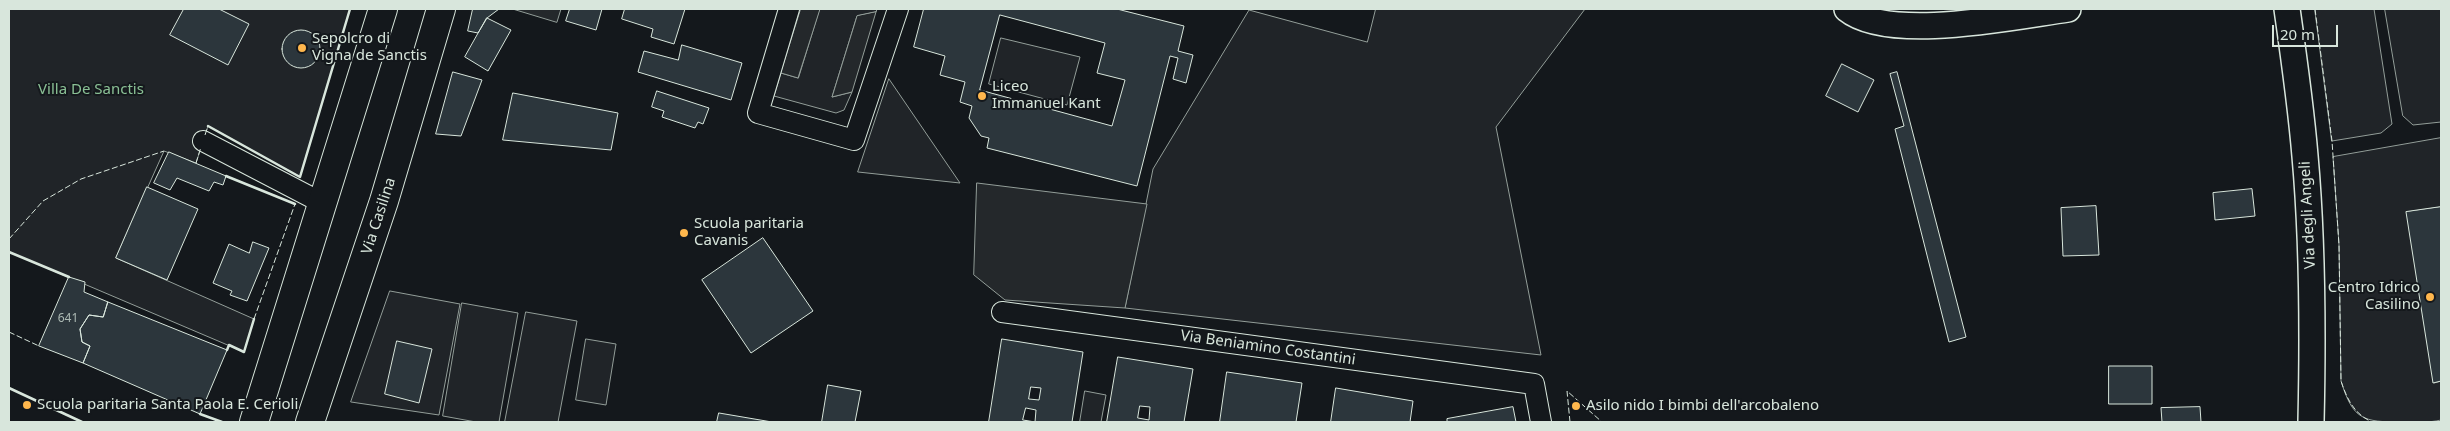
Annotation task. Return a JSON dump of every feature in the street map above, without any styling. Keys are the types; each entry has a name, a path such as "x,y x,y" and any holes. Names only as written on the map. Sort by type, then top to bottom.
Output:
{"main road":[{"path":"254,422 324,204 383,9"},
{"name":"Via Casilina","path":"310,422 378,218 441,9"}],"street":[{"path":"789,9 758,113 854,140 898,9"},
{"path":"1847,9 1877,22 1937,24 2068,9"},
{"name":"Via degli Angeli","path":"2287,9 2306,157 2310,222 2312,320 2311,422"},
{"path":"203,141 324,204"},
{"name":"Via Beniamino Costantini","path":"1002,312 1534,384 1541,422"}],"green space":[{"name":"Villa De Sanctis","path":"9,9 350,9 300,177 208,126 196,163 164,151 116,258 254,319 244,352 9,252"},
{"path":"820,9 877,9 876,12 857,16 832,97 852,92 844,110 836,113 774,96 781,73 798,78"},
{"path":"1376,9 1585,9 1496,127 1541,355 1125,308 1153,169 1249,10 1367,42"},
{"path":"2315,9 2374,9 2392,124 2381,133 2332,141"},
{"path":"2385,9 2441,9 2441,122 2413,125 2403,116"},
{"path":"1001,38 1080,57 1067,105 989,84"},
{"path":"889,79 960,183 858,172"},
{"path":"2441,138 2441,207 2407,212 2434,383 2441,381 2441,420 2431,422 2389,422 2369,419 2355,411 2345,394 2341,381 2339,245 2333,157"},
{"path":"390,291 460,304 439,415 351,402"},
{"path":"462,303 518,313 499,422 476,422 443,416"},
{"path":"526,312 577,321 558,422 505,422"},
{"path":"586,339 616,344 606,405 576,400"},
{"path":"1085,391 1106,395 1101,422 1080,422"}],"shaded area":[{"path":"513,9 561,9 557,22"},
{"path":"801,9 820,9 798,78 781,73"},
{"path":"876,12 852,92 832,97 857,16"},
{"path":"977,183 1147,204 1125,308 1005,300 974,275"}],"building":[{"path":"184,9 219,9 249,24 228,65 170,35"},
{"path":"473,9 499,9 487,18 478,33 468,31"},
{"path":"570,9 602,9 596,30 566,21"},
{"path":"625,9 685,9 674,44 651,37 653,29 622,19"},
{"name":"Liceo Immanuel Kant","path":"924,9 1117,9 1184,26 1178,51 1193,55 1186,83 1173,79 1178,58 1170,56 1137,186 987,148 989,138 981,136 969,118 972,106 960,102 965,82 940,75 945,56 914,47","holes":["1000,15 1105,43 1097,73 1125,80 1112,126 980,90"]},
{"path":"487,18 511,30 488,71 465,57"},
{"name":"Sepolcro di Vigna de Sanctis","path":"301,30 314,36 320,49 314,62 301,68 288,62 282,49 288,36"},
{"path":"682,45 742,63 731,100 638,72 644,51 678,60"},
{"path":"1842,64 1874,80 1858,112 1826,96"},
{"path":"453,72 482,80 461,136 436,134"},
{"path":"1897,72 1966,337 1949,342 1895,129 1904,126 1890,74"},
{"path":"657,91 709,108 703,124 698,122 695,128 662,117 664,111 652,107"},
{"path":"513,93 618,113 611,150 503,140"},
{"path":"169,152 226,176 223,185 214,182 209,191 177,178 170,190 154,183"},
{"path":"147,187 198,209 167,280 116,258"},
{"path":"2252,189 2255,216 2215,220 2213,193"},
{"path":"2096,206 2099,255 2063,256 2061,208"},
{"name":"Centro Idrico Casilino","path":"2441,207 2441,381 2433,383 2406,212"},
{"path":"763,238 813,311 751,353 702,280"},
{"path":"253,242 269,248 247,301 230,295 232,291 213,283 229,244 249,253"},
{"path":"69,277 85,282 84,292 108,302 103,317 89,315 80,329 82,342 90,346 83,363 39,346"},
{"path":"108,302 227,350 200,414 83,363 90,346 82,342 80,329 89,315 103,317"},
{"path":"1002,339 1083,352 1072,422 1035,422 989,422","holes":["1031,387 1041,388 1039,400 1029,399","1026,408 1036,410 1035,422 1023,420"]},
{"path":"397,341 432,349 419,403 385,394"},
{"path":"1118,357 1193,369 1184,422 1107,422","holes":["1140,406 1150,407 1149,420 1138,418"]},
{"path":"2109,366 2152,366 2152,404 2109,404"},
{"path":"1227,372 1302,383 1296,422 1220,422"},
{"path":"828,385 861,391 855,422 822,422"},
{"path":"1336,388 1413,401 1410,422 1331,422"},
{"path":"1513,407 1516,422 1447,422 1447,419"},
{"path":"2200,407 2201,422 2162,422 2161,408"},
{"path":"719,413 772,422 717,422"}],"fence":[{"path":"2315,9 2332,141 2339,245 2341,381 2352,405 2360,415 2372,422"},
{"path":"205,135 208,126"},
{"path":"196,163 201,147"},
{"path":"9,239 43,201 81,179 164,151"},
{"path":"254,319 295,204"},
{"path":"9,332 39,346"},
{"path":"1570,422 1567,391 1602,422 1622,422"}],"wall":[{"path":"208,126 300,177 350,9"},
{"path":"226,176 295,204"},
{"path":"9,252 69,277"},
{"path":"227,350 229,345 244,352 254,319"},
{"path":"9,388 82,422"},
{"path":"200,414 222,422"}],"place":[{"name":"Sepolcro di Vigna de Sanctis","path":"302,48"},
{"name":"Liceo Immanuel Kant","path":"982,96"},
{"name":"Scuola paritaria Cavanis","path":"684,233"},
{"name":"Centro Idrico Casilino","path":"2430,297"},
{"name":"Scuola paritaria Santa Paola E. Cerioli","path":"27,405"},
{"name":"Asilo nido I bimbi dell'arcobaleno","path":"1576,406"}]}
